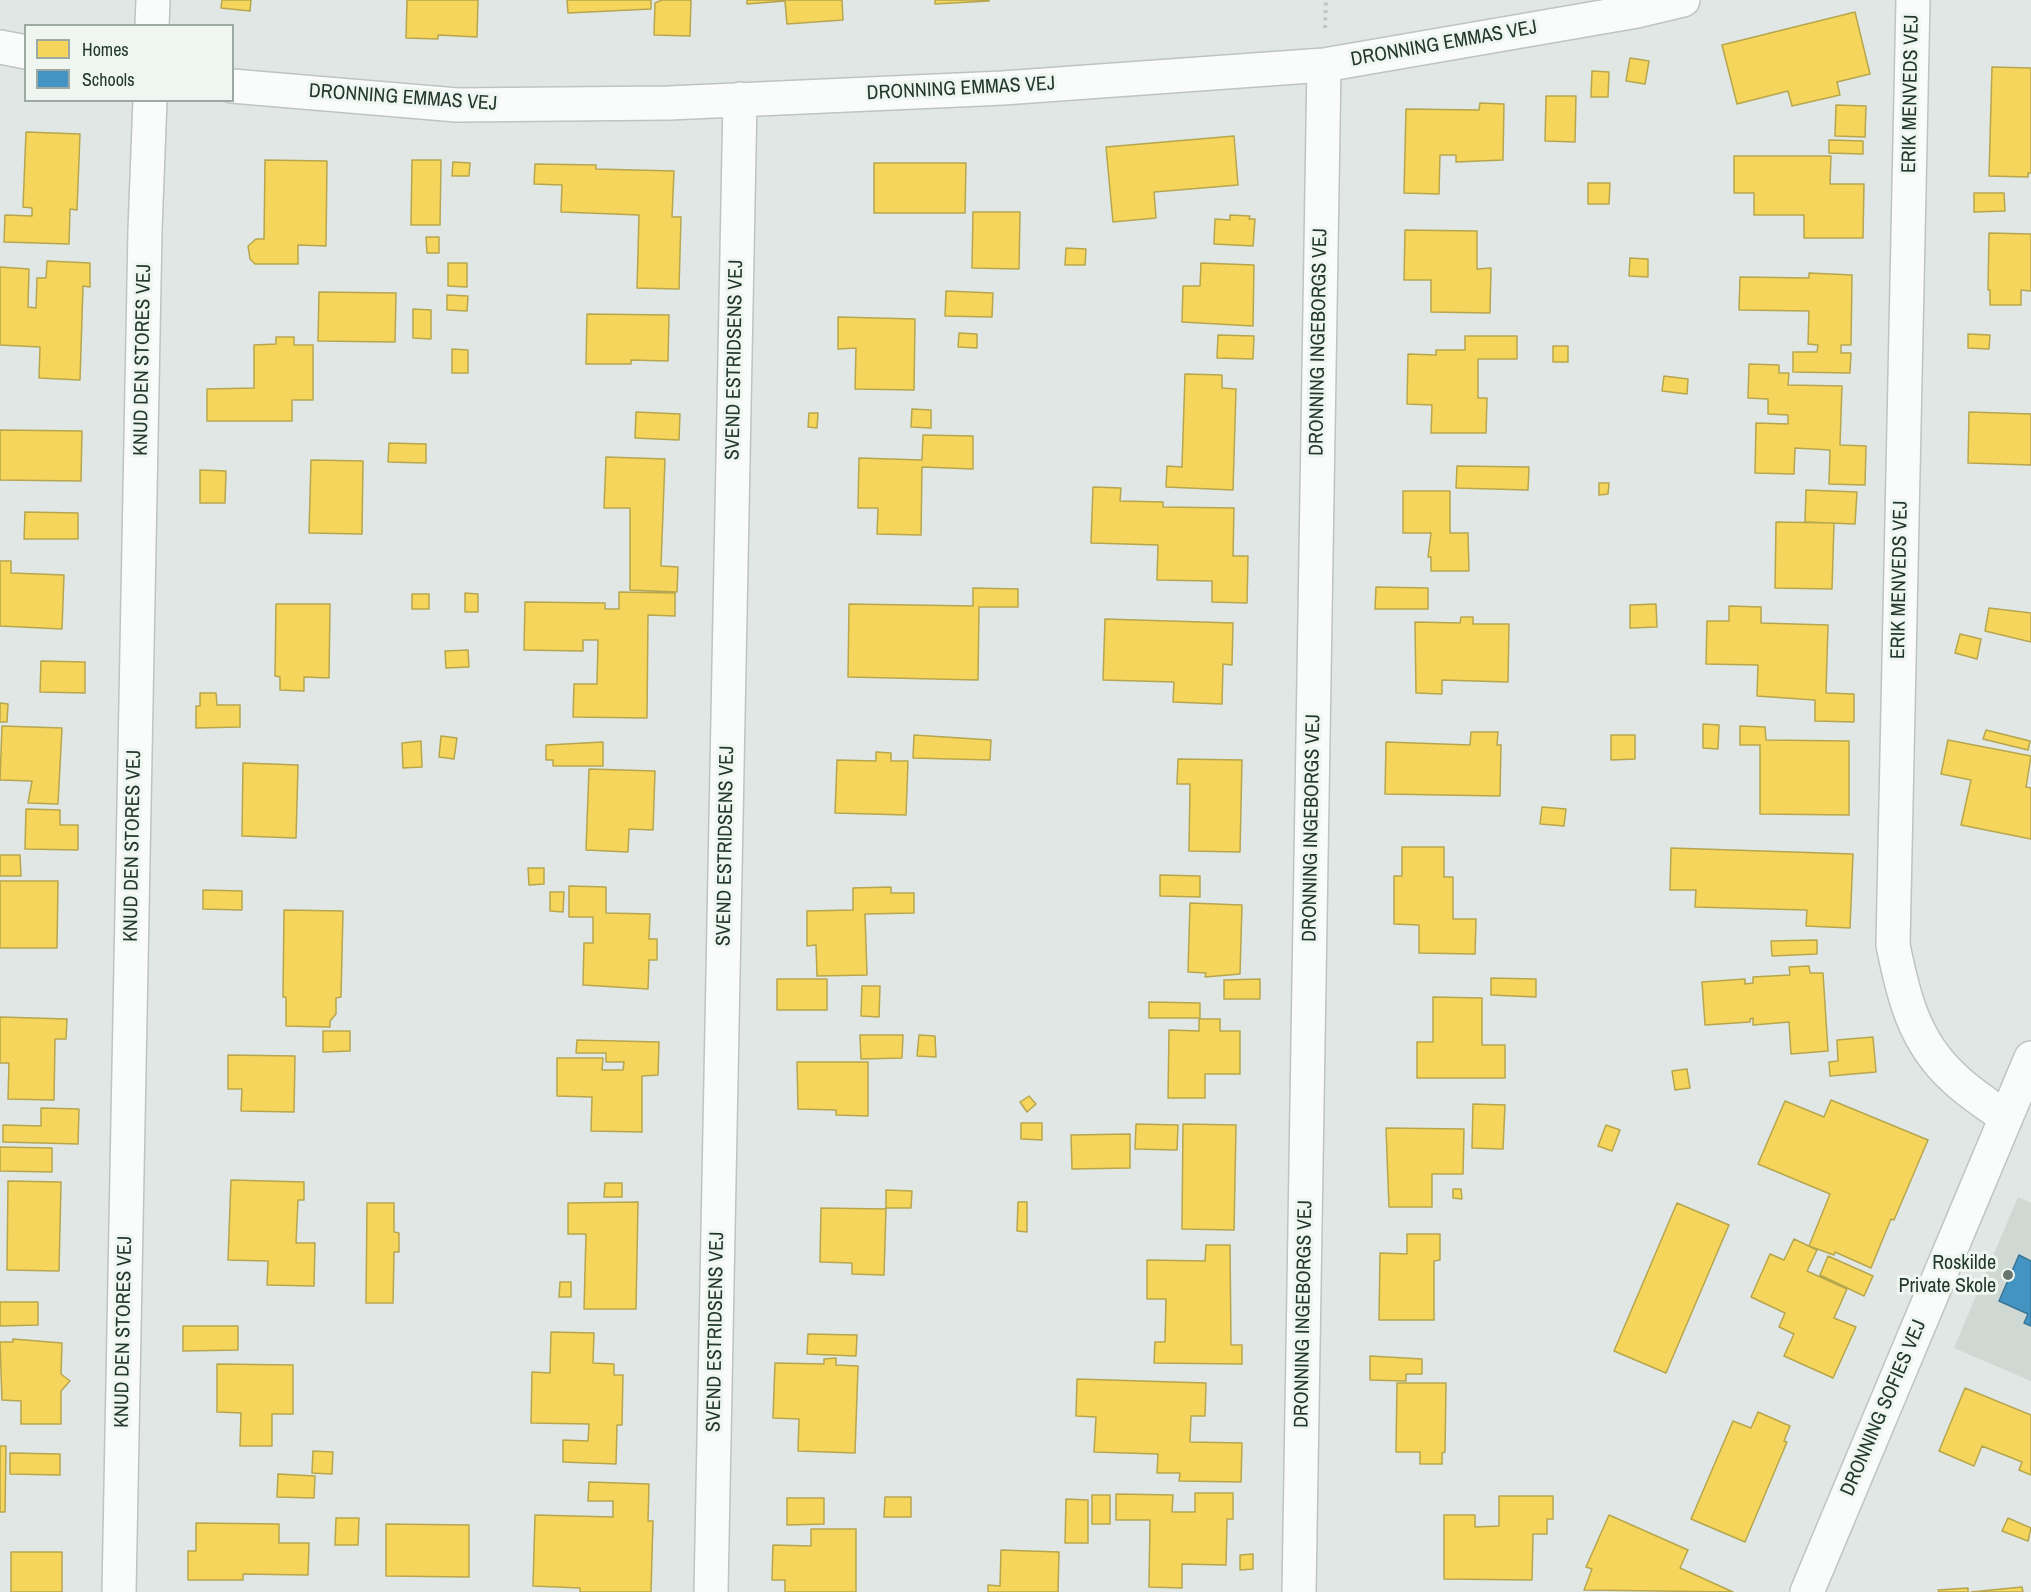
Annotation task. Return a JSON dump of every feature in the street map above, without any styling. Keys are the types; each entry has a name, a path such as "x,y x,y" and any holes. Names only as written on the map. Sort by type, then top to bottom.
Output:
{"street":[{"path":"152,24 153,0"},
{"name":"DRONNING EMMAS VEJ","path":"234,86 458,105 740,99 1003,88 1324,64 1637,11 1683,0"},
{"name":"ERIK MENVEDS VEJ","path":"1913,0 1893,945 1902,987 1915,1028 1954,1078 2006,1118"},
{"path":"0,46 24,52"},
{"name":"DRONNING INGEBORGS VEJ","path":"1299,1592 1324,64"},
{"name":"SVEND ESTRIDSENS VEJ","path":"711,1592 740,99"},
{"name":"KNUD DEN STORES VEJ","path":"119,1592 145,242 150,102"},
{"name":"DRONNING SOFIES VEJ","path":"1807,1592 2031,1058"}],"shaded area":[{"name":"Roskilde Private Skole","path":"2018,1197 2031,1203 2031,1381 1954,1348"}],"building: Homes":[{"path":"222,0 251,0 250,11 221,8"},
{"path":"407,0 478,0 477,37 438,35 438,39 406,38"},
{"path":"567,0 651,0 651,9 568,13"},
{"path":"662,0 691,0 690,36 654,35 655,3"},
{"path":"747,0 842,0 843,20 787,24 785,1 747,4"},
{"path":"935,0 989,0 989,1 935,4"},
{"path":"1855,12 1870,74 1837,82 1840,95 1792,106 1788,91 1737,104 1722,45"},
{"path":"1630,58 1649,61 1645,84 1626,81"},
{"path":"1992,67 2031,68 2031,173 2028,173 2028,177 1989,176"},
{"path":"1592,71 1609,72 1608,97 1591,97"},
{"path":"1546,96 1576,96 1575,142 1545,141"},
{"path":"1480,103 1504,104 1503,160 1456,162 1456,155 1440,155 1439,194 1404,193 1406,109 1479,110"},
{"path":"1836,105 1866,106 1865,137 1835,136"},
{"path":"26,132 80,134 77,210 70,209 69,244 4,242 5,215 32,216 32,208 23,207"},
{"path":"1234,136 1238,185 1154,192 1156,218 1113,222 1106,147"},
{"path":"1829,140 1863,141 1863,154 1829,153"},
{"path":"1734,156 1831,156 1830,184 1864,184 1863,238 1804,238 1804,215 1754,215 1754,193 1734,193"},
{"path":"265,160 327,161 326,246 298,245 298,264 255,264 250,259 248,246 256,239 264,239"},
{"path":"412,160 441,160 440,225 411,225"},
{"path":"453,162 470,163 469,176 452,176"},
{"path":"874,163 966,163 965,213 874,213"},
{"path":"535,164 596,165 596,169 674,171 672,217 681,217 679,289 637,288 639,215 561,212 562,185 534,184"},
{"path":"1588,183 1610,183 1609,204 1588,204"},
{"path":"1974,193 2004,193 2005,211 1974,212"},
{"path":"973,212 1020,212 1019,269 972,268"},
{"path":"1230,215 1250,216 1249,219 1255,219 1253,246 1214,244 1215,219 1230,220"},
{"path":"1405,230 1477,231 1477,269 1491,268 1490,313 1431,312 1431,280 1404,280"},
{"path":"1989,233 2031,234 2031,291 2021,290 2021,305 1990,305"},
{"path":"426,237 439,237 439,253 427,253"},
{"path":"1066,248 1086,249 1085,265 1065,265"},
{"path":"1630,258 1648,259 1648,277 1629,276"},
{"path":"47,261 90,263 90,287 83,286 80,380 39,378 40,347 0,345 0,267 29,269 28,307 36,308 37,278 46,278"},
{"path":"448,263 467,263 467,287 448,286"},
{"path":"1201,263 1254,265 1253,326 1182,322 1183,286 1200,286"},
{"path":"1809,273 1852,275 1851,345 1841,345 1841,353 1851,353 1850,373 1793,372 1793,352 1817,352 1818,345 1808,344 1809,311 1739,310 1740,277 1809,278"},
{"path":"946,291 993,293 992,317 945,316"},
{"path":"319,292 396,293 395,342 318,341"},
{"path":"447,295 468,296 467,311 447,310"},
{"path":"413,309 431,310 431,339 413,338"},
{"path":"587,314 669,315 668,361 631,360 631,364 586,364"},
{"path":"838,317 915,319 914,390 855,389 856,348 838,349"},
{"path":"959,333 977,334 977,348 958,347"},
{"path":"1968,334 1990,335 1989,349 1968,348"},
{"path":"1218,335 1254,336 1253,359 1217,358"},
{"path":"1465,336 1517,336 1517,359 1478,359 1478,398 1487,398 1486,433 1431,433 1432,405 1407,404 1408,354 1436,355 1436,350 1465,350"},
{"path":"276,337 294,337 294,345 313,345 313,400 292,400 292,421 207,421 207,389 254,388 254,345 276,344"},
{"path":"1553,346 1568,346 1568,362 1553,362"},
{"path":"452,349 468,350 468,373 452,373"},
{"path":"1749,364 1779,365 1779,373 1789,373 1788,385 1842,386 1840,445 1866,446 1865,485 1829,484 1830,450 1795,448 1794,474 1755,473 1756,423 1788,424 1788,415 1768,414 1768,399 1748,398"},
{"path":"1185,374 1222,375 1222,388 1236,389 1233,490 1166,487 1167,466 1182,467"},
{"path":"1664,376 1688,379 1687,394 1662,391"},
{"path":"912,409 931,410 931,428 911,427"},
{"path":"636,412 680,414 679,440 635,438"},
{"path":"1969,412 2031,414 2031,465 1968,463"},
{"path":"809,413 818,413 817,428 808,427"},
{"path":"0,430 82,431 81,481 0,480"},
{"path":"923,435 973,436 973,469 922,467 921,535 877,534 878,508 858,508 859,458 922,460"},
{"path":"389,443 426,444 426,463 388,462"},
{"path":"606,457 665,459 661,566 678,567 677,592 630,590 630,508 604,508"},
{"path":"311,460 363,461 362,534 309,533"},
{"path":"1457,466 1529,467 1528,490 1456,488"},
{"path":"200,470 226,471 225,503 200,503"},
{"path":"1599,483 1609,483 1608,494 1599,495"},
{"path":"1093,487 1121,488 1120,501 1163,502 1163,507 1234,508 1233,556 1248,556 1247,603 1212,602 1212,581 1157,580 1158,545 1091,543"},
{"path":"1806,490 1857,492 1855,524 1805,522"},
{"path":"1403,491 1450,491 1450,533 1468,533 1469,571 1431,571 1431,557 1428,557 1431,533 1403,533"},
{"path":"25,512 78,513 78,539 24,539"},
{"path":"1776,522 1834,523 1832,589 1775,588"},
{"path":"0,561 11,561 11,573 64,575 62,629 0,626"},
{"path":"1376,587 1428,588 1428,609 1375,609"},
{"path":"973,588 1018,589 1018,607 979,607 978,680 848,677 849,604 973,606"},
{"path":"619,592 675,593 675,616 648,615 647,718 573,717 574,684 597,684 598,640 583,640 583,651 524,650 525,602 605,603 605,609 619,609"},
{"path":"465,593 478,594 478,612 465,612"},
{"path":"412,594 429,594 429,609 412,609"},
{"path":"276,604 330,604 329,678 304,677 304,691 280,690 280,677 275,676"},
{"path":"1656,604 1657,627 1630,628 1630,605"},
{"path":"1729,606 1761,607 1761,623 1828,625 1826,693 1854,694 1854,722 1815,721 1815,700 1757,696 1758,665 1706,664 1707,621 1729,621"},
{"path":"1989,608 2031,613 2031,642 1985,631"},
{"path":"1461,617 1473,617 1473,624 1509,624 1508,682 1442,680 1442,694 1416,693 1415,622 1460,623"},
{"path":"1105,619 1233,623 1232,665 1223,664 1222,704 1173,702 1174,682 1103,680"},
{"path":"1960,634 1981,639 1977,659 1955,653"},
{"path":"468,650 469,667 446,668 445,651"},
{"path":"41,661 85,662 85,693 40,692"},
{"path":"200,693 216,693 217,705 240,705 240,727 196,728 196,706 200,706"},
{"path":"0,703 8,704 7,722 0,722"},
{"path":"1703,724 1719,725 1718,749 1703,748"},
{"path":"2,726 62,728 58,804 28,803 32,781 0,780"},
{"path":"1740,726 1765,727 1766,740 1849,741 1849,815 1760,814 1760,745 1740,745"},
{"path":"1986,730 2030,741 2028,750 1983,739"},
{"path":"1471,732 1498,732 1497,745 1501,745 1500,796 1385,794 1386,742 1470,745"},
{"path":"914,735 991,740 990,760 913,758"},
{"path":"1611,735 1635,735 1635,759 1611,760"},
{"path":"441,736 457,738 454,759 439,757"},
{"path":"1948,740 2031,756 2026,787 2031,788 2031,839 1961,825 1971,780 1941,774"},
{"path":"421,741 422,767 403,768 402,743"},
{"path":"603,742 603,766 553,766 553,760 546,760 546,745"},
{"path":"876,752 891,753 891,761 908,761 906,815 835,813 837,760 876,761"},
{"path":"1178,759 1242,760 1240,852 1189,851 1190,784 1177,784"},
{"path":"243,763 298,765 296,838 242,836"},
{"path":"589,769 655,771 653,830 629,829 628,852 586,850"},
{"path":"1542,807 1566,809 1564,826 1540,824"},
{"path":"26,809 60,810 60,825 78,825 78,850 25,849"},
{"path":"1402,847 1444,847 1444,877 1453,877 1453,919 1476,919 1475,954 1419,953 1419,925 1394,924 1394,876 1402,876"},
{"path":"1671,848 1853,854 1850,928 1806,926 1807,910 1695,907 1696,890 1670,890"},
{"path":"0,855 20,855 21,876 0,876"},
{"path":"528,868 544,868 544,884 529,885"},
{"path":"1160,875 1200,876 1200,897 1160,896"},
{"path":"0,881 58,881 57,948 0,948"},
{"path":"569,886 606,887 606,913 650,914 649,939 657,939 657,960 649,960 648,989 583,985 584,943 593,943 593,917 569,917"},
{"path":"891,887 891,893 914,893 914,913 865,914 867,975 817,976 816,945 807,946 807,911 853,910 853,888"},
{"path":"203,890 242,891 242,910 203,909"},
{"path":"550,892 564,892 563,912 550,911"},
{"path":"1190,903 1242,905 1240,974 1205,977 1206,973 1188,972"},
{"path":"284,910 343,911 341,997 336,998 336,1014 330,1021 330,1027 286,1026 286,997 283,997"},
{"path":"1817,940 1817,954 1772,956 1771,941"},
{"path":"1809,966 1810,973 1823,973 1828,1051 1791,1054 1789,1022 1753,1025 1753,1018 1750,1022 1705,1025 1702,982 1745,979 1745,984 1753,983 1753,977 1790,975 1789,967"},
{"path":"1491,978 1536,979 1536,997 1491,995"},
{"path":"777,979 827,979 827,1010 777,1010"},
{"path":"1260,979 1260,999 1224,999 1224,980"},
{"path":"862,986 880,986 879,1017 861,1016"},
{"path":"1433,997 1482,998 1482,1045 1505,1045 1505,1078 1417,1078 1417,1042 1433,1042"},
{"path":"1149,1002 1200,1003 1200,1018 1149,1018"},
{"path":"0,1017 67,1019 66,1039 55,1039 54,1100 8,1099 9,1063 0,1063"},
{"path":"1199,1019 1220,1019 1220,1031 1240,1031 1240,1074 1205,1074 1205,1098 1168,1098 1169,1030 1199,1031"},
{"path":"323,1031 350,1031 350,1051 323,1052"},
{"path":"860,1035 903,1035 902,1058 861,1059"},
{"path":"919,1035 935,1036 936,1057 917,1056"},
{"path":"1873,1037 1876,1072 1830,1076 1829,1062 1838,1061 1837,1040"},
{"path":"577,1040 659,1042 658,1075 642,1076 642,1132 591,1131 592,1097 557,1096 557,1058 603,1058 602,1070 623,1070 624,1062 606,1062 606,1053 576,1053"},
{"path":"228,1055 295,1056 294,1112 241,1111 242,1089 228,1089"},
{"path":"797,1062 868,1062 868,1116 836,1115 836,1110 798,1109"},
{"path":"1687,1069 1690,1088 1675,1090 1672,1071"},
{"path":"1029,1096 1036,1104 1027,1112 1020,1102"},
{"path":"1831,1100 1928,1140 1871,1268 1835,1252 1834,1255 1809,1246 1830,1194 1758,1164 1785,1101 1824,1117"},
{"path":"1473,1104 1505,1105 1503,1149 1472,1148"},
{"path":"41,1108 79,1109 78,1144 3,1142 3,1125 41,1126"},
{"path":"1021,1123 1042,1123 1042,1140 1021,1139"},
{"path":"1136,1124 1178,1125 1177,1150 1135,1149"},
{"path":"1183,1124 1236,1125 1234,1230 1182,1229"},
{"path":"1606,1125 1620,1130 1612,1151 1598,1146"},
{"path":"1386,1128 1464,1129 1463,1174 1432,1174 1432,1207 1389,1207"},
{"path":"1130,1134 1130,1168 1072,1169 1071,1135"},
{"path":"0,1147 52,1148 52,1172 0,1171"},
{"path":"231,1180 304,1182 304,1200 298,1200 296,1243 315,1243 314,1286 267,1285 268,1261 228,1260"},
{"path":"8,1181 61,1182 59,1271 7,1270"},
{"path":"605,1183 622,1183 622,1197 604,1197"},
{"path":"1453,1189 1461,1189 1462,1199 1453,1198"},
{"path":"886,1190 912,1191 911,1208 886,1208"},
{"path":"638,1202 636,1309 584,1309 586,1234 568,1234 568,1203"},
{"path":"1018,1202 1027,1202 1027,1232 1017,1231"},
{"path":"367,1203 394,1203 394,1232 399,1233 399,1252 394,1252 393,1303 366,1303"},
{"path":"1677,1203 1729,1225 1666,1373 1614,1351"},
{"path":"821,1208 886,1209 884,1275 852,1274 852,1263 820,1262"},
{"path":"1407,1234 1440,1234 1440,1260 1434,1261 1434,1320 1379,1320 1380,1253 1407,1254"},
{"path":"1794,1239 1817,1250 1807,1271 1847,1289 1834,1318 1856,1327 1833,1378 1784,1356 1794,1334 1779,1327 1785,1313 1751,1297 1770,1254 1784,1260"},
{"path":"1206,1245 1230,1245 1231,1345 1242,1345 1242,1364 1154,1363 1155,1342 1165,1342 1166,1299 1147,1299 1147,1260 1205,1261"},
{"path":"1828,1256 1873,1276 1864,1296 1820,1275"},
{"path":"560,1282 571,1282 571,1297 559,1297"},
{"path":"0,1302 38,1302 38,1325 0,1326"},
{"path":"183,1326 238,1326 238,1350 183,1351"},
{"path":"551,1332 594,1333 593,1363 614,1364 614,1375 623,1375 622,1425 617,1425 616,1464 563,1462 563,1440 588,1441 589,1424 531,1423 532,1372 550,1373"},
{"path":"808,1334 857,1335 856,1356 807,1354"},
{"path":"13,1339 62,1343 61,1374 70,1381 61,1391 61,1424 21,1424 21,1401 2,1400 0,1342 13,1342"},
{"path":"1370,1356 1422,1359 1422,1374 1406,1374 1406,1381 1370,1380"},
{"path":"836,1358 836,1365 858,1366 855,1453 798,1451 799,1419 773,1418 775,1363 824,1364 824,1359"},
{"path":"217,1364 293,1365 293,1414 272,1414 272,1446 240,1446 241,1413 217,1412"},
{"path":"1077,1379 1206,1383 1205,1416 1191,1416 1190,1442 1242,1443 1241,1482 1179,1481 1180,1473 1157,1473 1158,1454 1094,1452 1096,1417 1076,1416"},
{"path":"1397,1383 1446,1383 1445,1452 1442,1453 1442,1464 1420,1464 1420,1452 1396,1452"},
{"path":"1965,1388 2031,1415 2031,1475 2019,1470 2022,1462 1982,1446 1974,1466 1939,1451"},
{"path":"1758,1412 1790,1426 1784,1441 1787,1442 1745,1542 1691,1519 1733,1421 1751,1428"},
{"path":"0,1446 6,1446 5,1512 0,1512"},
{"path":"313,1451 333,1452 332,1474 312,1473"},
{"path":"10,1453 60,1454 60,1475 10,1474"},
{"path":"278,1474 315,1476 314,1498 277,1497"},
{"path":"589,1482 649,1484 648,1521 653,1521 651,1592 580,1592 580,1588 533,1586 535,1515 613,1517 613,1501 588,1501"},
{"path":"1195,1493 1233,1493 1233,1519 1227,1519 1226,1565 1182,1564 1182,1588 1149,1587 1150,1520 1116,1520 1116,1494 1173,1495 1172,1512 1195,1512"},
{"path":"1092,1495 1110,1495 1110,1524 1092,1524"},
{"path":"1499,1496 1553,1496 1553,1519 1547,1519 1547,1534 1533,1534 1532,1580 1444,1579 1444,1515 1475,1515 1475,1527 1499,1526"},
{"path":"885,1497 911,1497 911,1517 884,1517"},
{"path":"787,1498 824,1498 824,1524 787,1525"},
{"path":"1066,1499 1088,1500 1088,1543 1065,1543"},
{"path":"1609,1515 1688,1550 1680,1568 1733,1592 1584,1590 1592,1569 1586,1567"},
{"path":"336,1518 359,1518 358,1545 335,1545"},
{"path":"2008,1518 2031,1528 2028,1541 2002,1531"},
{"path":"196,1523 279,1524 279,1543 309,1543 308,1575 243,1574 243,1580 188,1580 188,1551 196,1551"},
{"path":"386,1524 469,1525 469,1577 386,1576"},
{"path":"811,1529 856,1529 856,1592 785,1592 785,1580 772,1580 773,1545 811,1546"},
{"path":"1001,1550 1059,1552 1058,1592 988,1592 988,1585 1000,1586"},
{"path":"11,1552 62,1552 62,1592 11,1592"},
{"path":"1253,1554 1253,1569 1240,1570 1240,1555"},
{"path":"2022,1587 2023,1592 1971,1592"},
{"path":"1968,1588 1968,1592 1939,1592 1938,1590"}],"building: Schools":[{"path":"2019,1255 2031,1261 2031,1326 2024,1323 2028,1314 1999,1301"}],"place":[{"name":"Roskilde Private Skole","path":"2008,1275"}]}
